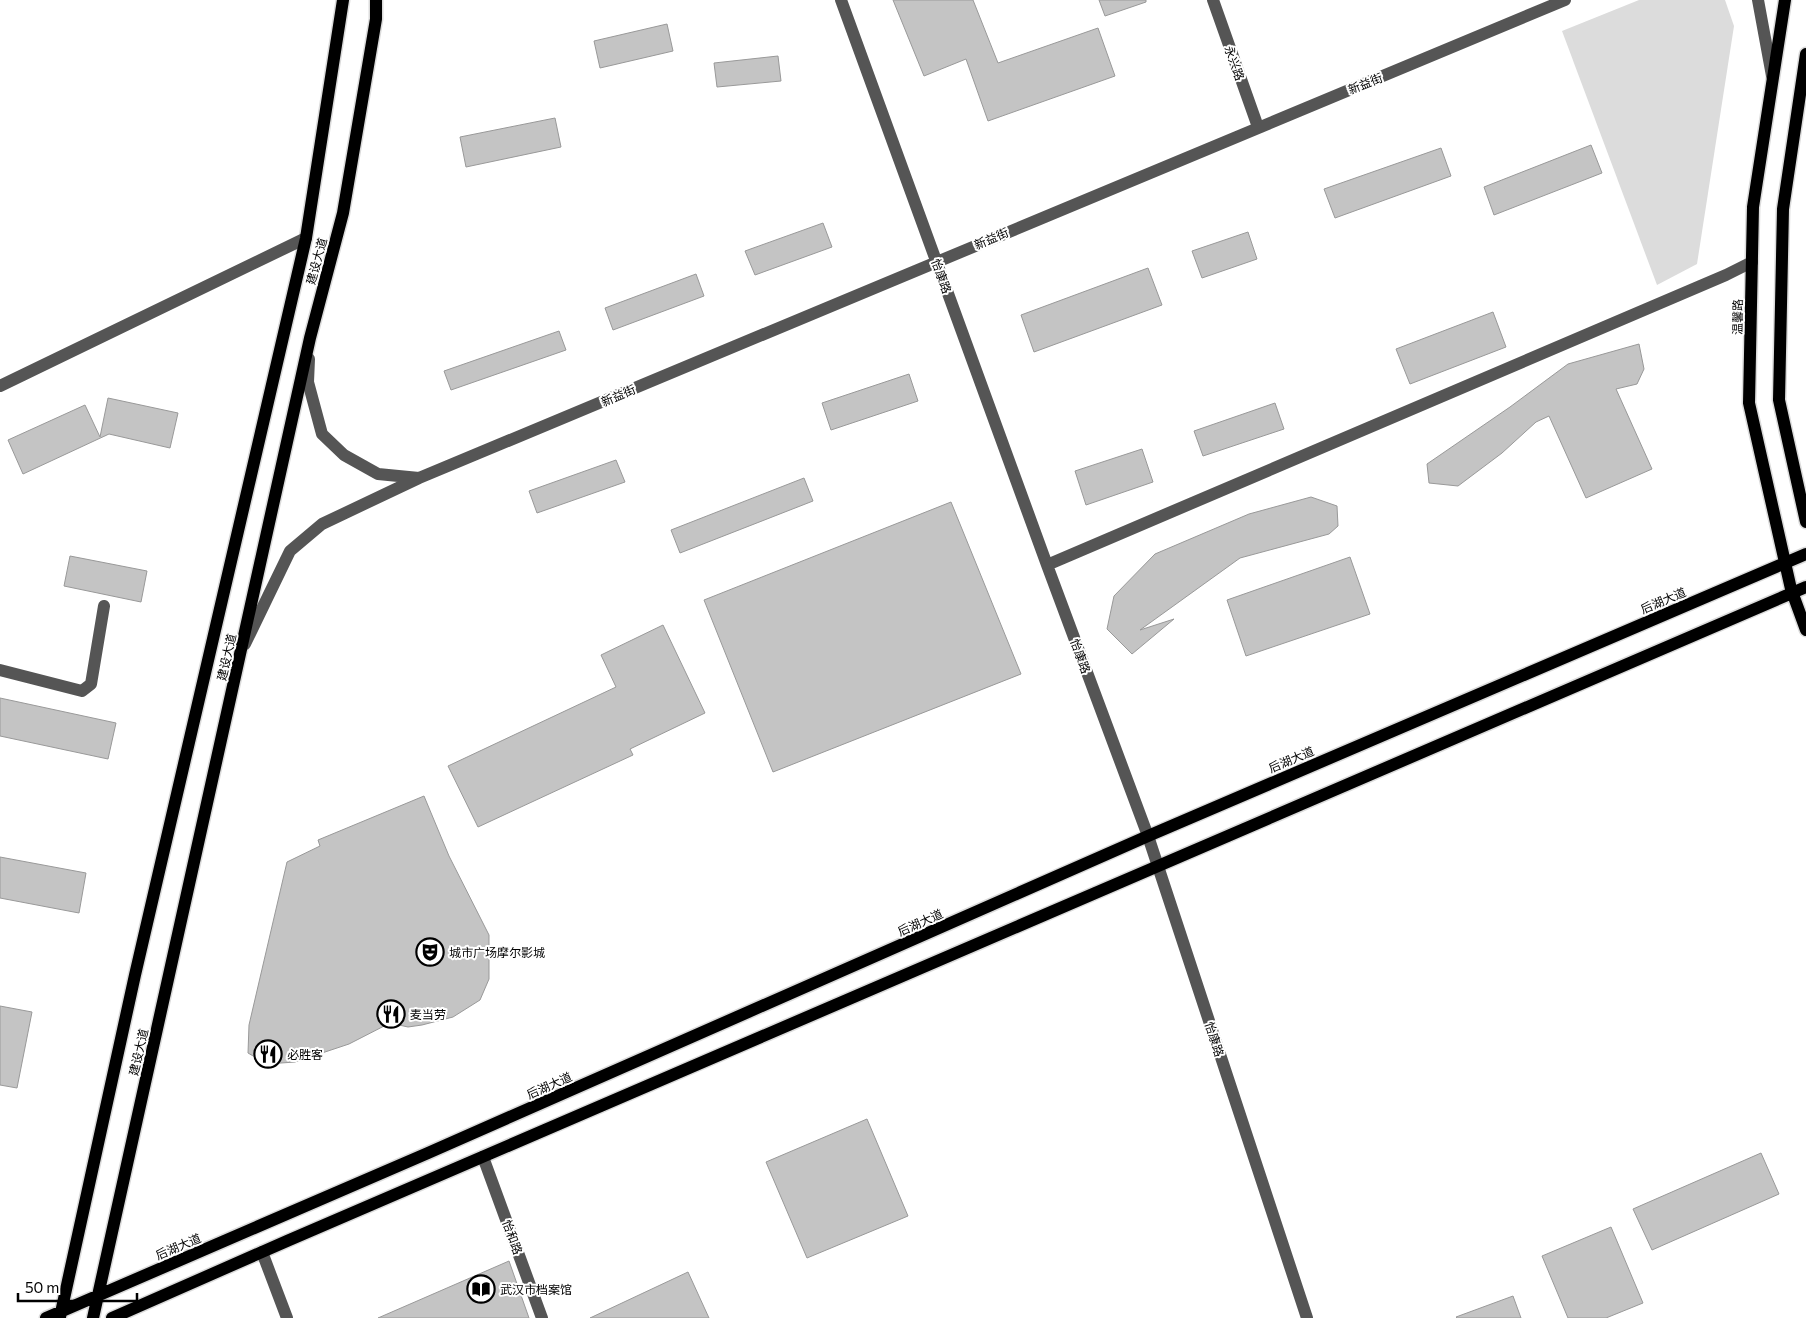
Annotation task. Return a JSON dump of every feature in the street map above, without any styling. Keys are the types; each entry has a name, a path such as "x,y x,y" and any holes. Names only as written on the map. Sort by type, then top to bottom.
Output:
{"main road":[{"name":"建设大道","path":"61,1315 135,975 306,238 343,0"},
{"name":"建设大道","path":"93,1318 310,338 343,214 376,18 376,0"},
{"name":"温馨路","path":"1785,0 1753,207 1750,403 1792,593 1806,630"},
{"path":"1806,54 1783,209 1779,400 1806,522"},
{"name":"后湖大道","path":"46,1318 61,1315 97,1296 428,1153 1148,836 1806,554"},
{"path":"112,1318 483,1156 1806,587"}],"street":[{"name":"怡康路","path":"841,0 1148,836 1307,1318"},
{"name":"永兴路","path":"1213,0 1258,127"},
{"name":"新益街","path":"241,651 290,552 322,524 418,478 1565,0"},
{"path":"1758,0 1772,78"},
{"path":"0,386 306,238"},
{"path":"1047,565 1717,279 1752,262"},
{"path":"310,338 308,382 322,434 344,455 378,474 418,478"},
{"path":"0,670 82,690 91,684 104,606"},
{"name":"怡和路","path":"483,1156 542,1318"},
{"path":"262,1252 287,1318"}],"shaded area":[{"path":"1639,0 1725,0 1734,26 1697,264 1657,285 1562,31"}],"building":[{"path":"893,0 973,0 998,63 1098,28 1115,76 988,121 966,59 924,76"},
{"path":"1099,0 1146,0 1146,2 1105,16"},
{"path":"667,24 673,51 600,68 594,41"},
{"path":"778,56 781,81 717,87 714,63"},
{"path":"555,118 561,147 466,167 460,137"},
{"path":"1591,145 1602,173 1494,215 1484,187"},
{"path":"1441,148 1451,176 1335,218 1324,189"},
{"path":"823,223 832,247 755,275 745,251"},
{"path":"1248,232 1257,259 1202,278 1192,251"},
{"path":"1148,268 1162,305 1034,352 1021,315"},
{"path":"696,274 704,296 613,330 605,308"},
{"path":"1493,312 1506,347 1410,384 1396,349"},
{"path":"559,331 566,350 451,390 444,371"},
{"path":"1639,344 1644,369 1637,384 1616,389 1652,469 1586,498 1549,416 1536,422 1502,453 1458,486 1429,483 1427,464 1510,407 1568,364"},
{"path":"909,374 918,401 831,430 822,403"},
{"path":"108,398 178,413 170,448 109,434 23,474 8,440 85,405 100,437"},
{"path":"1275,403 1284,429 1203,456 1194,431"},
{"path":"1142,449 1153,482 1086,505 1075,471"},
{"path":"616,460 625,482 537,513 529,491"},
{"path":"804,478 813,501 680,553 671,530"},
{"path":"1311,497 1337,506 1338,526 1329,534 1240,558 1140,630 1174,619 1132,654 1107,629 1114,596 1155,554 1249,514"},
{"path":"951,502 1021,674 773,772 704,600"},
{"path":"70,556 147,571 141,602 64,586"},
{"path":"1350,557 1370,614 1246,656 1227,600"},
{"path":"663,625 705,713 630,749 633,755 478,827 448,766 616,687 601,655"},
{"path":"0,698 116,723 108,759 0,736"},
{"path":"424,796 449,856 489,935 489,979 480,1000 453,1017 408,1027 390,1023 349,1044 295,1062 267,1064 248,1053 249,1025 287,862 320,846 318,840"},
{"path":"0,857 86,873 79,913 0,898"},
{"path":"0,1006 32,1012 17,1088 0,1085"},
{"path":"867,1119 908,1216 807,1258 766,1162"},
{"path":"1761,1153 1779,1194 1652,1250 1633,1209"},
{"path":"1611,1227 1643,1303 1606,1318 1568,1318 1542,1256"},
{"name":"武汉市档案馆","path":"509,1261 529,1318 378,1318"},
{"path":"688,1272 709,1318 590,1318"},
{"path":"1513,1296 1521,1318 1456,1317"}],"place":[{"name":"城市广场摩尔影城","path":"430,952"},
{"name":"麦当劳","path":"391,1014"},
{"name":"必胜客","path":"268,1054"},
{"name":"武汉市档案馆","path":"481,1289"}]}
